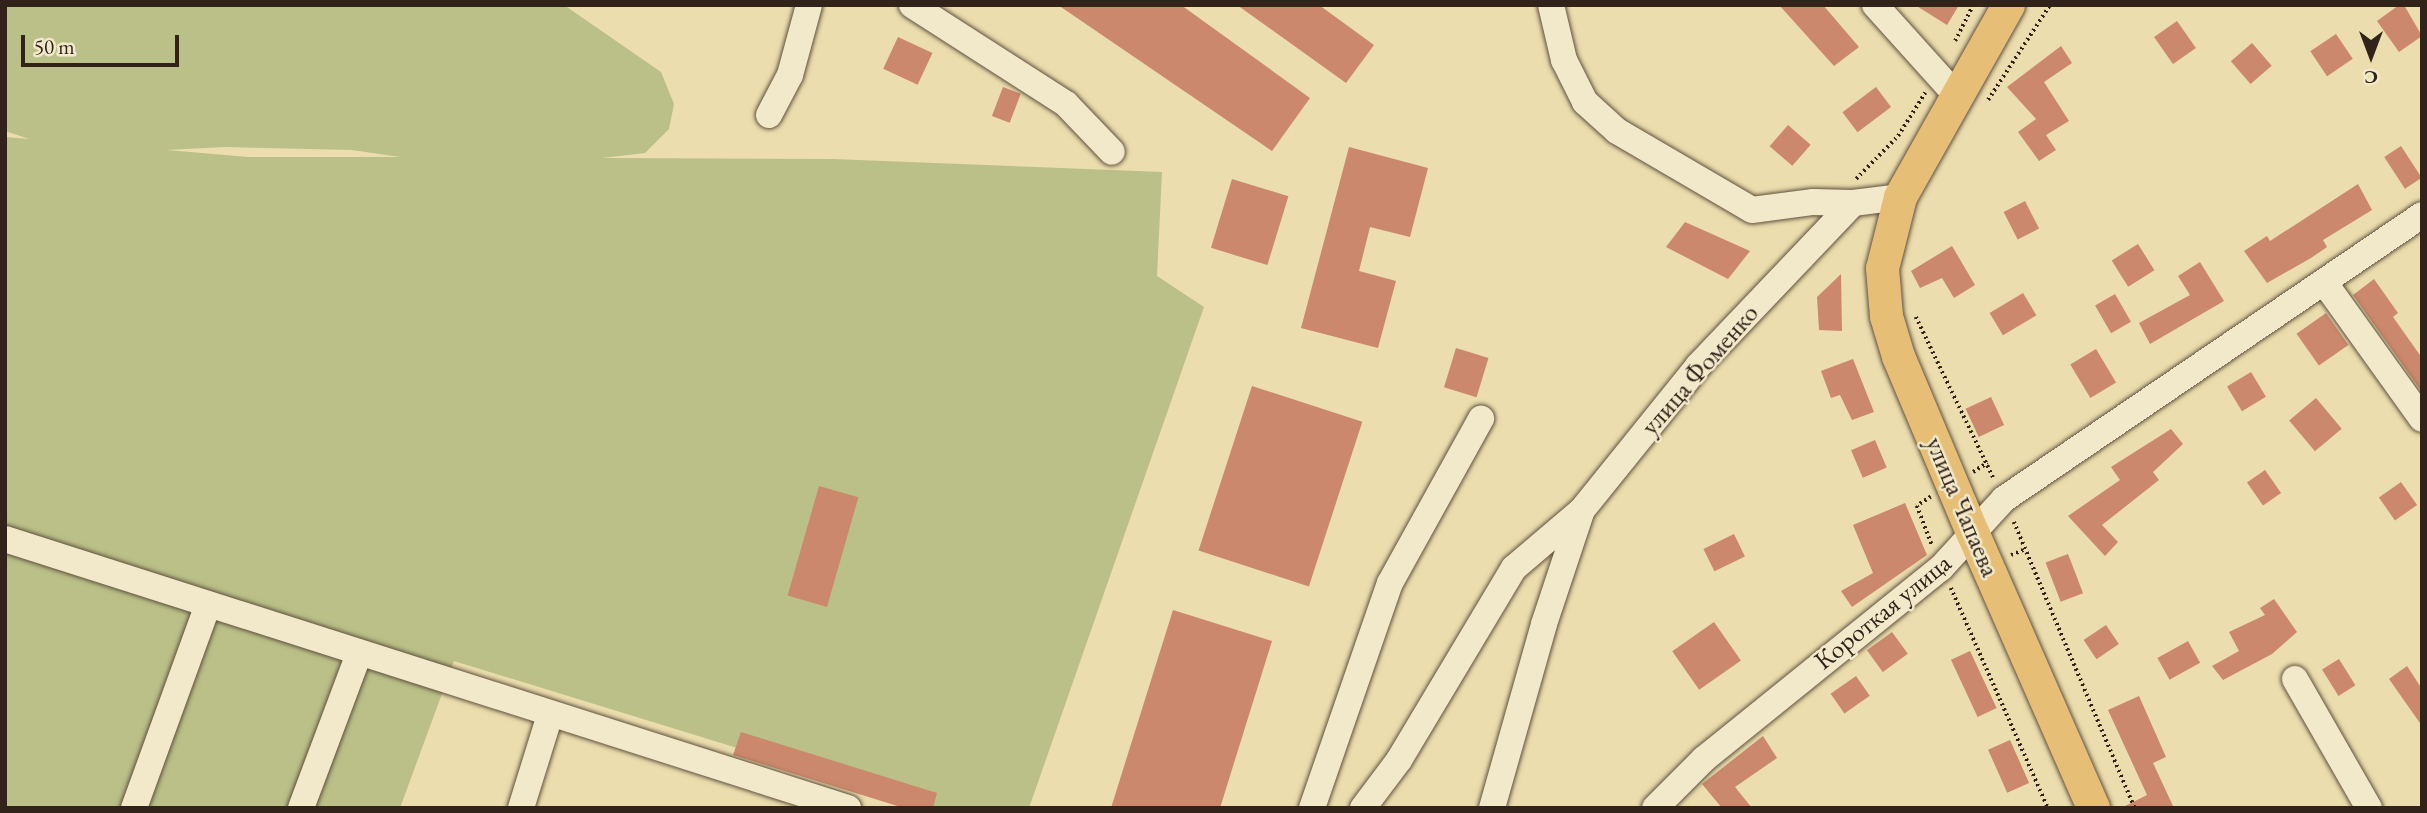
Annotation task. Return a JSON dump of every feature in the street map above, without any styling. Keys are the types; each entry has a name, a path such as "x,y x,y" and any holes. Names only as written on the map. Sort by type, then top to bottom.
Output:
{"main road":[{"path":"1900,197 1972,99 2008,5"},
{"name":"улица Чапаева","path":"1900,197 1882,268 1885,316 1952,485 2093,808"}],"street":[{"path":"769,115 790,75 809,5"},
{"path":"912,5 1066,104 1112,152"},
{"path":"1551,5 1564,60 1585,102 1617,131 1752,210 1813,202 1853,203 1900,197"},
{"path":"1875,5 1972,99"},
{"name":"улица Фоменко","path":"1492,808 1544,624 1583,510 1698,366 1853,203"},
{"name":"Короткая улица","path":"1655,808 1704,759 1941,568 2004,499 2422,215"},
{"path":"2324,282 2422,419"},
{"path":"1312,808 1390,583 1481,419"},
{"path":"1363,808 1399,760 1514,568 1583,510"},
{"path":"5,539 550,715 805,801 848,808"},
{"path":"134,808 208,605"},
{"path":"301,808 359,654"},
{"path":"2295,679 2369,808"},
{"path":"521,808 550,715"}],"path":[{"path":"1972,99 2050,5"},
{"path":"1913,310 2004,499 2136,808"},
{"path":"1987,463 1917,506 1941,568 2048,808"}],"green space":[{"path":"5,5 564,5 661,72 674,104 669,129 645,153 602,158 833,159 1162,172 1157,276 1204,307 1029,808 933,808 454,661 400,808 5,808 5,137 29,139 5,131","holes":["225,147 352,150 400,157 248,157 167,150"]}],"building":[{"path":"1058,5 1181,5 1310,98 1272,151"},
{"path":"1237,5 1319,5 1374,45 1346,83"},
{"path":"1779,5 1823,5 1859,47 1834,66"},
{"path":"1915,5 1959,5 1947,25"},
{"path":"2399,5 2404,5 2422,36 2399,52 2377,21"},
{"path":"2177,21 2196,48 2173,64 2154,37"},
{"path":"2336,34 2353,59 2327,76 2310,51"},
{"path":"898,37 932,53 918,85 883,69"},
{"path":"2252,43 2272,66 2251,84 2231,61"},
{"path":"2061,46 2072,63 2044,82 2069,121 2046,135 2056,150 2039,161 2018,132 2036,119 2007,87"},
{"path":"1003,87 1021,94 1010,123 992,116"},
{"path":"1876,87 1891,107 1858,132 1842,112"},
{"path":"1788,125 1811,145 1792,166 1770,146"},
{"path":"2401,146 2422,178 2405,189 2384,157"},
{"path":"1349,147 1428,168 1410,237 1370,227 1359,271 1396,281 1378,348 1301,328"},
{"path":"1232,179 1288,196 1267,265 1211,248"},
{"path":"2358,184 2372,210 2323,240 2327,247 2267,283 2244,251 2267,236 2270,241"},
{"path":"2025,201 2039,229 2018,240 2004,212"},
{"path":"1685,222 1750,251 1728,279 1666,247"},
{"path":"2138,244 2154,270 2128,287 2112,260"},
{"path":"1952,246 1975,285 1954,298 1942,278 1920,288 1911,271"},
{"path":"2200,262 2224,301 2150,344 2139,323 2190,295 2178,276"},
{"path":"1841,274 1842,331 1819,330 1817,297"},
{"path":"2374,279 2398,313 2393,317 2422,358 2422,392 2353,295"},
{"path":"2023,293 2036,315 2003,335 1990,313"},
{"path":"2115,294 2131,322 2111,333 2095,306"},
{"path":"2326,313 2348,345 2319,366 2297,334"},
{"path":"1456,348 1489,358 1477,397 1444,387"},
{"path":"2096,349 2116,382 2090,398 2070,364"},
{"path":"1853,359 1874,412 1852,420 1840,395 1831,398 1821,371"},
{"path":"2251,372 2266,397 2242,411 2227,386"},
{"path":"1252,386 1362,422 1309,586 1199,551"},
{"path":"1991,397 2004,425 1979,437 1966,409"},
{"path":"2316,398 2342,429 2315,451 2289,420"},
{"path":"2171,429 2183,444 2153,472 2159,480 2102,525 2118,542 2105,556 2068,516 2120,480 2111,467"},
{"path":"1875,440 1887,468 1863,478 1851,450"},
{"path":"2265,470 2281,493 2263,506 2247,483"},
{"path":"2401,482 2417,505 2395,520 2379,497"},
{"path":"819,486 858,497 827,607 788,596"},
{"path":"1905,503 1927,555 1852,607 1841,591 1873,573 1853,525"},
{"path":"1734,534 1745,556 1714,571 1703,549"},
{"path":"2068,554 2083,593 2061,602 2046,563"},
{"path":"2274,599 2297,632 2272,654 2223,680 2212,666 2239,651 2229,632 2265,615 2260,608"},
{"path":"1173,610 1272,641 1220,808 1111,808"},
{"path":"1714,622 1741,661 1699,690 1672,651"},
{"path":"2106,625 2119,644 2096,659 2084,640"},
{"path":"1892,632 1908,654 1883,672 1867,650"},
{"path":"2188,641 2200,663 2170,680 2157,658"},
{"path":"1970,651 1997,708 1978,717 1951,660"},
{"path":"2339,659 2355,685 2338,696 2322,670"},
{"path":"2407,666 2422,689 2422,726 2389,679"},
{"path":"1856,676 1870,696 1844,713 1831,694"},
{"path":"2139,696 2166,757 2153,763 2174,808 2121,808 2147,795 2108,710"},
{"path":"741,732 937,793 933,808 904,808 733,755"},
{"path":"1763,736 1777,758 1735,787 1752,808 1722,808 1702,784"},
{"path":"2010,740 2029,783 2007,793 1988,750"}]}
